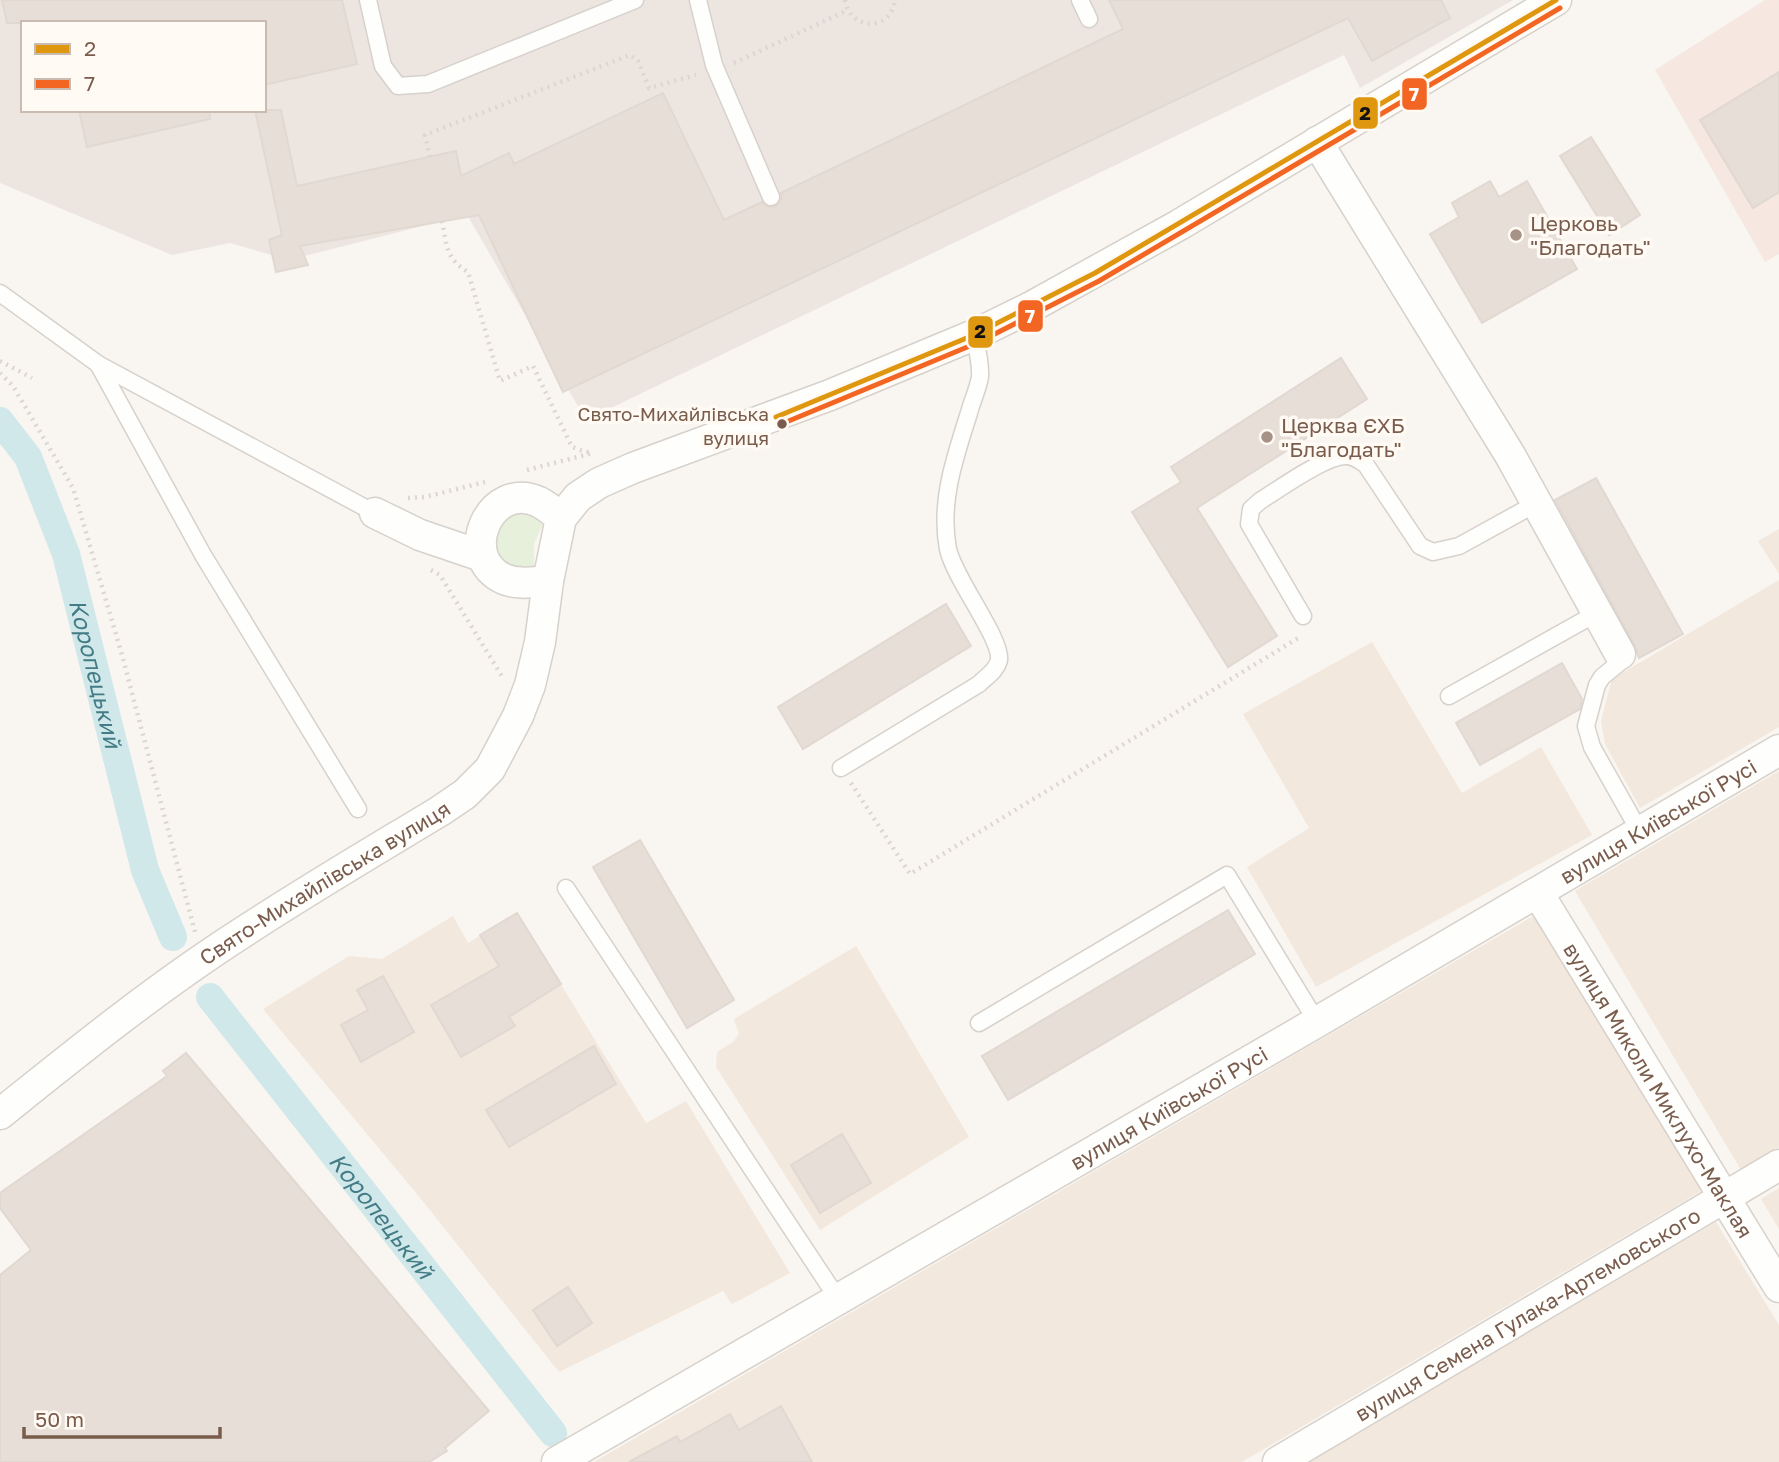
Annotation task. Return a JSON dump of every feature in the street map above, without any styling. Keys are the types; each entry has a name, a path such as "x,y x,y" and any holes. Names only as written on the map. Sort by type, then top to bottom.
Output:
{"street":[{"path":"561,518 538,501 526,498 502,503 492,511 485,521 482,544 496,575 518,583 548,581 561,518 578,497 599,483 830,395 974,335 1095,273 1556,0"},
{"path":"1317,142 1510,455 1620,654"},
{"path":"375,513 420,535 482,544"},
{"name":"Свято-Михайлівська вулиця","path":"0,1114 114,1022 270,914 465,794 491,769 530,685 540,642 548,581"},
{"name":"вулиця Київської Русі","path":"557,1462 1317,1022 1779,750"},
{"name":"вулиця Миколи Миклухо-Маклая","path":"1538,893 1779,1287"},
{"name":"вулиця Семена Гулака-Артемовського","path":"1278,1462 1779,1165"}],"lane":[{"path":"368,0 383,66 398,86 428,84 635,0"},
{"path":"698,0 716,69 771,197"},
{"path":"1080,0 1089,19"},
{"path":"0,293 98,364 375,513"},
{"path":"841,768 979,684 994,670 999,660 997,645 955,571 948,548 946,514 949,479 980,377 974,335"},
{"path":"98,364 203,555 358,809"},
{"path":"1303,616 1248,524 1251,509 1260,501 1328,460 1344,456 1357,458 1366,465 1420,546 1433,552 1459,546 1536,503"},
{"path":"1449,696 1597,613"},
{"path":"1620,654 1619,663 1602,677 1597,685 1586,726 1592,747 1640,832"},
{"path":"979,1023 1227,875 1317,1022"},
{"path":"566,888 838,1299"}],"path":[{"path":"845,0 848,10 860,22 876,24 890,15 895,0"},
{"path":"430,157 425,135 630,55 638,61 649,88 740,61 848,10"},
{"path":"442,221 449,254 454,264 468,272 500,382 533,366 572,447 585,452 602,451 514,474"},
{"path":"0,361 32,378"},
{"path":"0,373 13,386 73,488 122,656 191,923 197,936"},
{"path":"403,498 425,497 489,481"},
{"path":"428,568 440,575 503,675 505,684"},
{"path":"841,768 910,874 1304,634 1303,616"}],"shaded area":[{"path":"0,0 1513,0 1360,88 1344,55 586,420 466,213 289,260 230,243 172,255 0,183"},
{"path":"1765,0 1779,0 1779,254 1765,262 1655,70"},
{"path":"1779,529 1779,574 1758,541"},
{"path":"1779,580 1779,727 1640,808 1605,744 1601,721 1612,679"},
{"path":"1372,642 1462,793 1541,747 1592,835 1316,987 1247,867 1309,828 1243,714"},
{"path":"1779,771 1779,1147 1741,1170 1575,891"},
{"path":"517,913 646,1123 686,1101 790,1273 732,1304 723,1291 559,1372 421,1199 263,1009 349,956 382,959 453,916 468,943"},
{"path":"1535,915 1703,1190 1242,1462 594,1462"},
{"path":"856,946 969,1137 820,1230 716,1067 717,1052 733,1042 739,1034 734,1019"},
{"path":"1779,1188 1779,1229 1761,1199"},
{"path":"1716,1222 1779,1325 1779,1462 1309,1462"}],"green space":[{"path":"518,509 545,519 534,544 534,569 510,567 495,553 495,525"}],"building":[{"path":"2,0 342,0 357,64 266,85 266,21 7,23"},
{"path":"1109,0 1441,0 1450,18 1372,61 1348,18 563,392 479,215 300,246 308,265 276,272 269,240 282,235 255,112 281,110 297,186 456,151 461,176 509,153 514,164 663,93 724,220 762,202 769,207 776,206 781,199 781,193 1123,29"},
{"path":"1779,72 1779,192 1753,208 1700,120"},
{"path":"79,112 209,112 210,119 87,147"},
{"path":"1591,137 1640,215 1609,235 1560,156"},
{"path":"1490,181 1499,197 1527,181 1577,269 1482,323 1430,234 1459,217 1452,203"},
{"path":"1341,358 1367,399 1197,508 1277,636 1228,667 1132,512 1181,482 1171,467"},
{"path":"1596,478 1683,634 1639,658 1635,646 1555,500"},
{"path":"946,604 971,646 803,749 778,707"},
{"path":"1562,663 1582,699 1580,709 1480,765 1456,723"},
{"path":"640,840 734,1000 687,1028 593,867"},
{"path":"1228,910 1255,954 1008,1100 982,1056"},
{"path":"517,913 561,984 509,1017 515,1026 461,1057 431,1005 499,966 480,935"},
{"path":"383,976 414,1032 361,1062 341,1025 368,1010 357,990"},
{"path":"594,1046 616,1084 509,1147 486,1110"},
{"path":"186,1053 489,1411 445,1448 447,1451 429,1462 0,1462 0,1275 31,1250 0,1208 0,1193 167,1076 163,1071"},
{"path":"842,1134 871,1183 820,1213 791,1165"},
{"path":"568,1287 592,1323 557,1346 533,1310"},
{"path":"781,1406 812,1462 629,1462 677,1436 680,1442 730,1414 739,1430"}],"waterway":[{"name":"Коропецький","path":"0,421 28,457 66,554 145,870 173,937"},
{"name":"Коропецький","path":"210,997 553,1433"}],"transit line":[{"name":"2","path":"776,417 974,335 1095,273 1556,0"},
{"name":"7","path":"779,425 977,343 1099,281 1560,8"}],"place":[{"name":"Церковь \"Благодать\"","path":"1516,235"},
{"name":"Свято-Михайлівська вулиця","path":"782,424"},
{"name":"Церква ЄХБ \"Благодать\"","path":"1267,437"}]}
